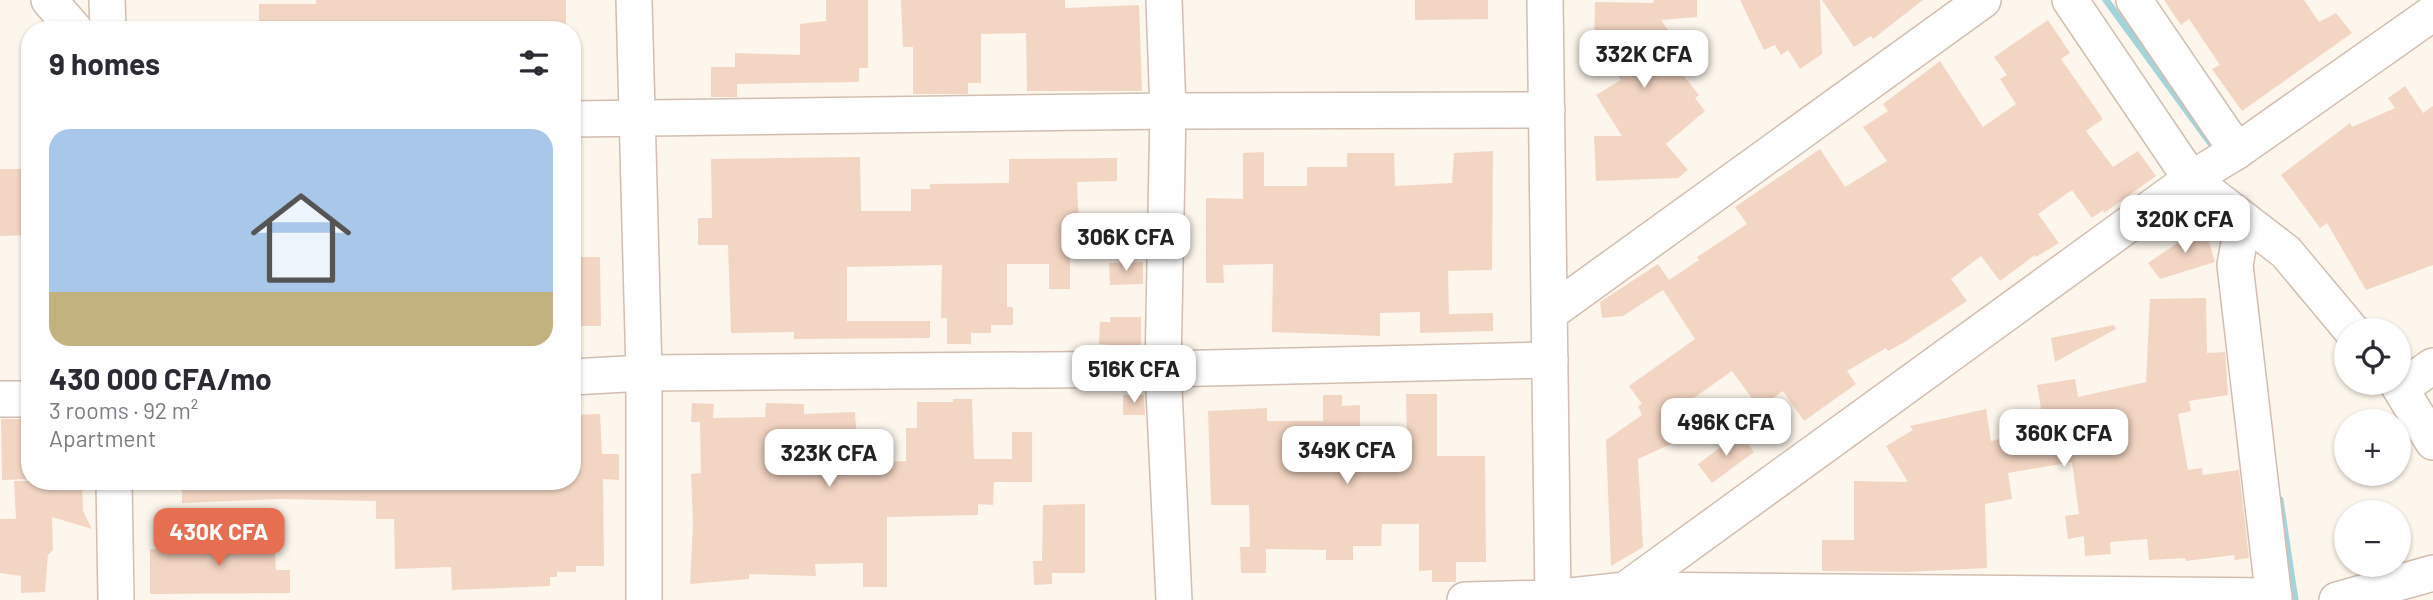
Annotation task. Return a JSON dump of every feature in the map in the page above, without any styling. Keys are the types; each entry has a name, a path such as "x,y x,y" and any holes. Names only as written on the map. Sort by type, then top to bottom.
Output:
{"street":[{"path":"49,0 67,21"},
{"path":"107,0 108,21"},
{"path":"634,0 635,118 644,373 644,600"},
{"path":"1164,0 1168,111 1163,369 1174,600"},
{"path":"1545,0 1553,599"},
{"path":"1551,312 1983,0"},
{"path":"2070,0 2191,179 2286,252 2341,318"},
{"path":"2134,0 2237,150"},
{"path":"1625,590 2191,179 2237,150 2433,13"},
{"path":"581,119 1168,111 1547,110"},
{"path":"1465,600 1553,599 1625,590 2274,598 2235,265 2243,221"},
{"path":"581,376 644,373 1163,369 1550,360"},
{"path":"2411,379 2433,366"},
{"path":"2404,395 2433,442"},
{"path":"0,399 21,399"},
{"path":"114,490 116,600"},
{"path":"2337,600 2433,573"}],"building":[{"path":"316,0 566,0 566,21 259,21 259,4 316,4"},
{"path":"826,0 868,0 868,68 859,68 859,82 737,84 737,97 711,97 711,67 735,67 735,53 800,55 800,24 826,21"},
{"path":"901,0 1065,0 1065,8 1139,5 1142,91 1027,91 1026,33 981,34 981,83 968,83 968,94 913,94 913,47 903,47"},
{"path":"1415,0 1488,0 1488,19 1415,20"},
{"path":"1654,0 1697,0 1697,17 1661,20 1693,66 1682,74 1699,95 1695,98 1705,111 1666,144 1688,170 1678,178 1596,181 1594,136 1622,136 1596,95 1621,80 1601,49 1594,49 1595,2 1653,3"},
{"path":"1740,0 1820,0 1822,54 1800,69 1788,50 1781,55 1775,45 1764,50"},
{"path":"1822,0 1923,0 1873,39 1871,36 1854,47"},
{"path":"2164,0 2304,0 2319,22 2336,13 2352,33 2242,111 2212,69 2220,65 2189,19 2181,25"},
{"path":"2048,20 2070,53 2061,59 2103,119 2086,131 2113,167 2138,151 2156,176 2104,213 2103,210 2092,218 2072,190 2038,214 2059,243 2036,257 2035,255 2000,281 1981,256 1951,279 1967,301 1903,343 1888,351 1886,348 1847,371 1856,384 1804,421 1783,391 1759,408 1732,371 1678,409 1691,435 1638,459 1643,547 1611,566 1606,440 1642,415 1638,406 1642,404 1629,386 1695,339 1663,290 1623,316 1602,318 1600,302 1658,264 1669,280 1699,260 1697,257 1747,224 1735,207 1820,149 1845,187 1887,161 1863,127 1888,111 1883,104 1940,61 1983,127 2016,104 2000,79 2007,75 1994,57"},
{"path":"2405,86 2423,113 2433,106 2433,265 2366,290 2327,223 2320,228 2281,175 2350,123 2352,127 2395,108 2388,98"},
{"path":"1493,151 1492,270 1448,271 1449,314 1493,313 1493,331 1420,333 1420,312 1380,313 1380,336 1272,332 1273,264 1223,265 1224,283 1206,283 1206,198 1243,199 1243,153 1264,152 1264,186 1307,186 1307,167 1347,167 1347,153 1394,153 1395,186 1452,183 1454,153"},
{"path":"860,157 861,211 911,211 911,189 930,189 930,184 1009,183 1009,159 1117,158 1117,181 1077,182 1079,228 1070,229 1070,289 1049,289 1049,264 1007,264 1007,307 1013,307 1013,325 991,325 991,333 971,333 971,344 947,344 947,318 941,318 942,265 847,267 847,321 930,321 930,338 794,339 794,332 731,333 728,245 698,245 698,218 712,218 711,159"},
{"path":"0,169 21,169 21,235 0,236"},
{"path":"2204,225 2215,262 2160,279 2148,263"},
{"path":"581,257 600,257 601,326 581,326"},
{"path":"1143,262 1143,284 1110,285 1109,263"},
{"path":"2206,298 2207,353 2225,352 2228,395 2189,401 2191,411 2178,414 2188,470 2202,468 2203,475 2239,470 2249,558 2235,560 2234,555 2186,561 2185,558 2149,560 2147,539 2110,542 2111,554 2085,556 2084,536 2068,539 2065,516 2079,514 2072,462 2008,473 2012,499 1985,504 1987,568 1907,572 1822,571 1822,540 1854,540 1854,481 1908,482 1886,446 1913,430 1910,426 1986,409 1991,441 2000,439 2002,445 2046,438 2037,385 2075,379 2078,397 2146,382 2150,299"},
{"path":"1110,317 1141,317 1141,348 1099,344 1100,322 1110,322"},
{"path":"2114,325 2116,329 2055,362 2051,338"},
{"path":"1406,394 1437,394 1437,456 1485,456 1486,562 1456,562 1456,582 1432,582 1432,570 1419,571 1419,524 1382,524 1381,546 1353,546 1353,560 1326,560 1326,550 1266,549 1266,573 1241,573 1240,547 1250,547 1249,505 1211,505 1208,411 1267,408 1267,421 1323,421 1323,395 1342,395 1342,406 1360,405 1360,446 1407,448"},
{"path":"1123,395 1144,395 1145,415 1123,415"},
{"path":"953,399 972,399 974,459 1012,459 1012,432 1032,432 1032,482 994,482 993,505 978,504 978,515 887,517 887,587 863,587 863,563 815,564 816,576 749,574 749,579 690,584 693,523 691,474 701,473 700,422 691,422 692,403 714,404 713,418 765,417 766,403 804,404 804,414 855,412 857,443 862,443 862,463 906,461 906,428 917,428 917,402 953,402"},
{"path":"600,414 602,454 619,454 619,480 603,479 604,566 576,566 576,572 557,572 557,577 550,577 550,586 452,590 451,567 395,569 394,519 376,519 376,501 281,499 182,503 182,490 581,490 581,415"},
{"path":"1,419 21,419 21,479 2,480"},
{"path":"1740,433 1754,452 1712,483 1698,464"},
{"path":"14,481 21,481 21,490 82,490 83,511 92,529 52,517 53,550 48,555 45,592 21,593 21,576 0,573 0,519 16,519"},
{"path":"1085,504 1085,573 1052,573 1052,584 1034,585 1033,561 1042,561 1043,505"},
{"path":"198,536 274,536 276,570 290,570 290,593 150,594 150,549 198,549"}],"waterway":[{"path":"2106,0 2217,152"},
{"path":"2280,500 2295,600"}]}
